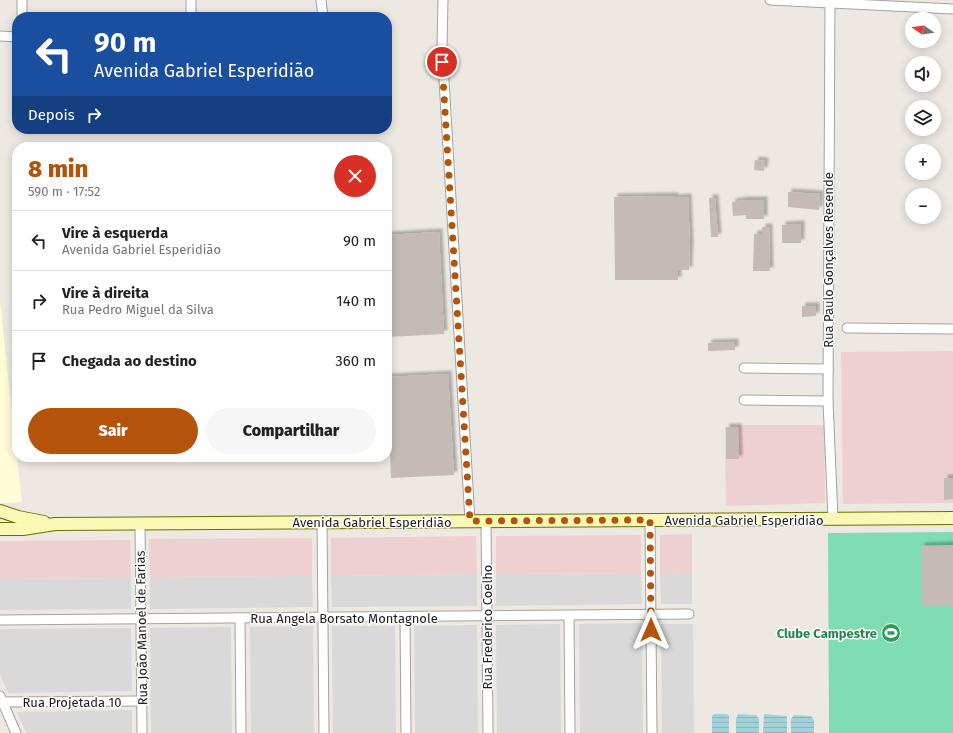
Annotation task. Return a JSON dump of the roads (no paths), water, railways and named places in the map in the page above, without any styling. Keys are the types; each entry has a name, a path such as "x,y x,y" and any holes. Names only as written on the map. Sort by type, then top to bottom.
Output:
{"main road":[{"name":"Avenida Gabriel Esperidião","path":"0,512 55,524"},
{"name":"Avenida Gabriel Esperidião","path":"0,529 23,529 55,524 140,523 953,518"}],"street":[{"path":"22,0 22,12"},
{"path":"191,0 191,12"},
{"path":"321,0 322,12"},
{"path":"443,0 442,54 470,521"},
{"path":"770,0 910,3 953,9"},
{"name":"Rua Paulo Gonçalves Resende","path":"830,1 828,401 833,519"},
{"path":"0,36 12,36"},
{"path":"847,328 953,329"},
{"path":"744,368 828,369"},
{"path":"744,400 828,401"},
{"path":"650,520 652,733"},
{"name":"Rua Frederico Coelho","path":"486,521 488,733"},
{"path":"322,522 324,733"},
{"name":"Rua João Manoel de Farias","path":"140,523 142,733"},
{"name":"Rua Angela Borsato Montagnole","path":"0,620 689,614"},
{"path":"569,616 570,733"},
{"path":"405,617 406,733"},
{"path":"240,618 241,733"},
{"path":"1,699 16,733"},
{"name":"Rua Projetada 10","path":"1,699 141,701"}],"water":[{"path":"714,714 727,714 729,716 729,733 712,733 712,716"},
{"path":"738,714 756,715 759,719 759,733 736,733 736,719"},
{"path":"764,714 787,716 787,733 763,733"},
{"path":"794,715 811,716 814,720 814,733 791,733 791,719"}],"place":[{"name":"Clube Campestre","path":"891,633"}]}
